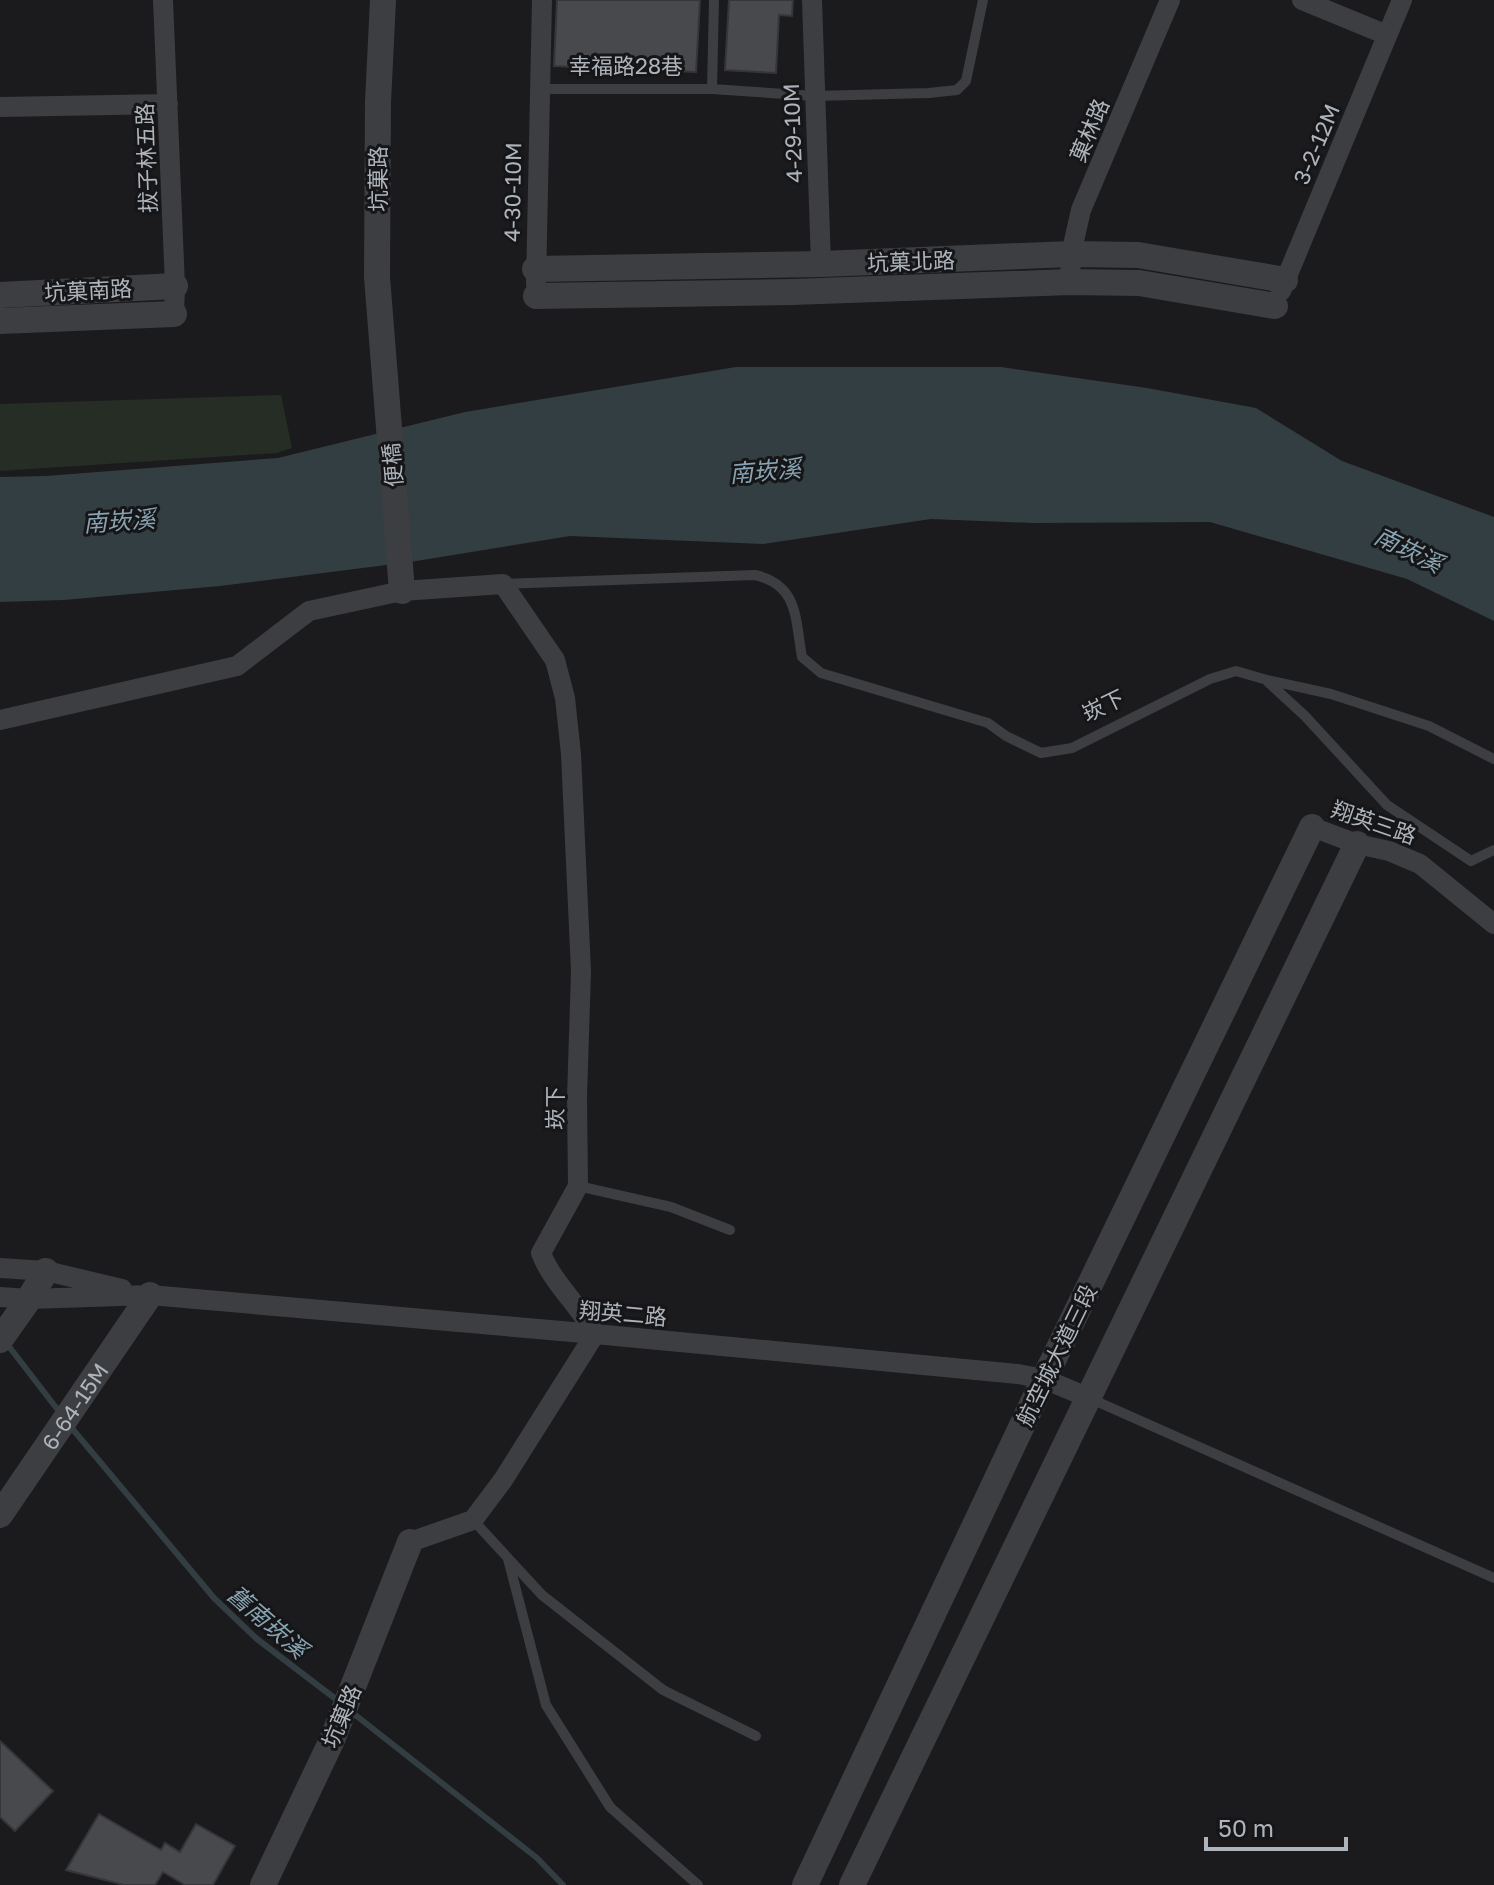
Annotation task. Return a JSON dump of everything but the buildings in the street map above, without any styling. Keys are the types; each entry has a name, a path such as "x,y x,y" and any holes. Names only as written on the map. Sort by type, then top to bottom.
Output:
{"street":[{"name":"拔子林五路","path":"163,0 174,314"},
{"name":"坑菓路","path":"383,0 378,102 377,277 383,359"},
{"name":"幸福路28巷","path":"539,89 542,0"},
{"name":"4-29-10M","path":"812,0 821,264"},
{"name":"菓林路","path":"1070,282 1071,254 1081,210 1170,0"},
{"path":"1302,0 1387,35"},
{"name":"3-2-12M","path":"1275,306 1402,0"},
{"name":"4-30-10M","path":"536,282 539,89"},
{"path":"0,107 168,104"},
{"name":"坑菓北路","path":"536,282 821,264 1071,254 1138,255 1285,280"},
{"name":"坑菓北路","path":"536,282 792,292 1070,282 1139,283 1275,306"},
{"name":"坑菓南路","path":"0,295 175,286"},
{"name":"坑菓南路","path":"0,321 174,314"},
{"name":"便橋","path":"383,359 402,581"},
{"name":"崁下","path":"0,720 237,666 309,611 402,581 503,584 555,660 565,698 571,754 581,971 578,1186 541,1253 546,1267 585,1315 595,1334"},
{"name":"翔英三路","path":"1312,827 1420,864 1494,924"},
{"name":"航空城大道三段","path":"805,1885 1044,1379 1312,827"},
{"name":"航空城大道三段","path":"852,1885 1357,844"},
{"name":"翔英二路","path":"0,1268 46,1271 150,1295"},
{"path":"0,1340 46,1271"},
{"name":"翔英二路","path":"0,1297 150,1295 595,1334 1002,1372 1044,1379 1087,1397"},
{"name":"6-64-15M","path":"0,1515 150,1295"},
{"path":"410,1542 473,1520 503,1480 595,1334"},
{"name":"坑菓路","path":"263,1885 332,1740 410,1542"}],"lane":[{"name":"幸福路28巷","path":"539,89 712,89 714,0"},
{"path":"712,89 815,96 957,90 966,81 983,0"},
{"name":"崁下","path":"503,584 755,575 769,578 787,593 793,607 802,657 821,673 988,723 1006,736 1041,753 1072,748 1210,679 1236,671 1331,694 1429,726 1494,759"},
{"path":"1267,680 1305,716 1387,805 1471,861 1494,850"},
{"path":"578,1186 671,1207 730,1230"},
{"path":"1087,1397 1494,1578"},
{"path":"473,1520 542,1595 663,1690 756,1736"},
{"path":"508,1559 546,1705 610,1807 698,1885"}],"shaded area":[{"path":"281,395 292,448 277,453 0,471 0,404"}],"water":[{"name":"南崁溪","path":"736,367 1001,367 1147,388 1256,408 1342,461 1494,517 1494,621 1407,579 1210,522 1033,523 931,519 763,544 570,536 410,562 220,586 64,600 0,602 0,477 278,458 465,412"}],"waterway":[{"name":"舊南崁溪","path":"7,1344 61,1414"},
{"name":"舊南崁溪","path":"70,1426 214,1598 257,1639 341,1703"},
{"name":"舊南崁溪","path":"349,1710 537,1858 563,1885"}]}
